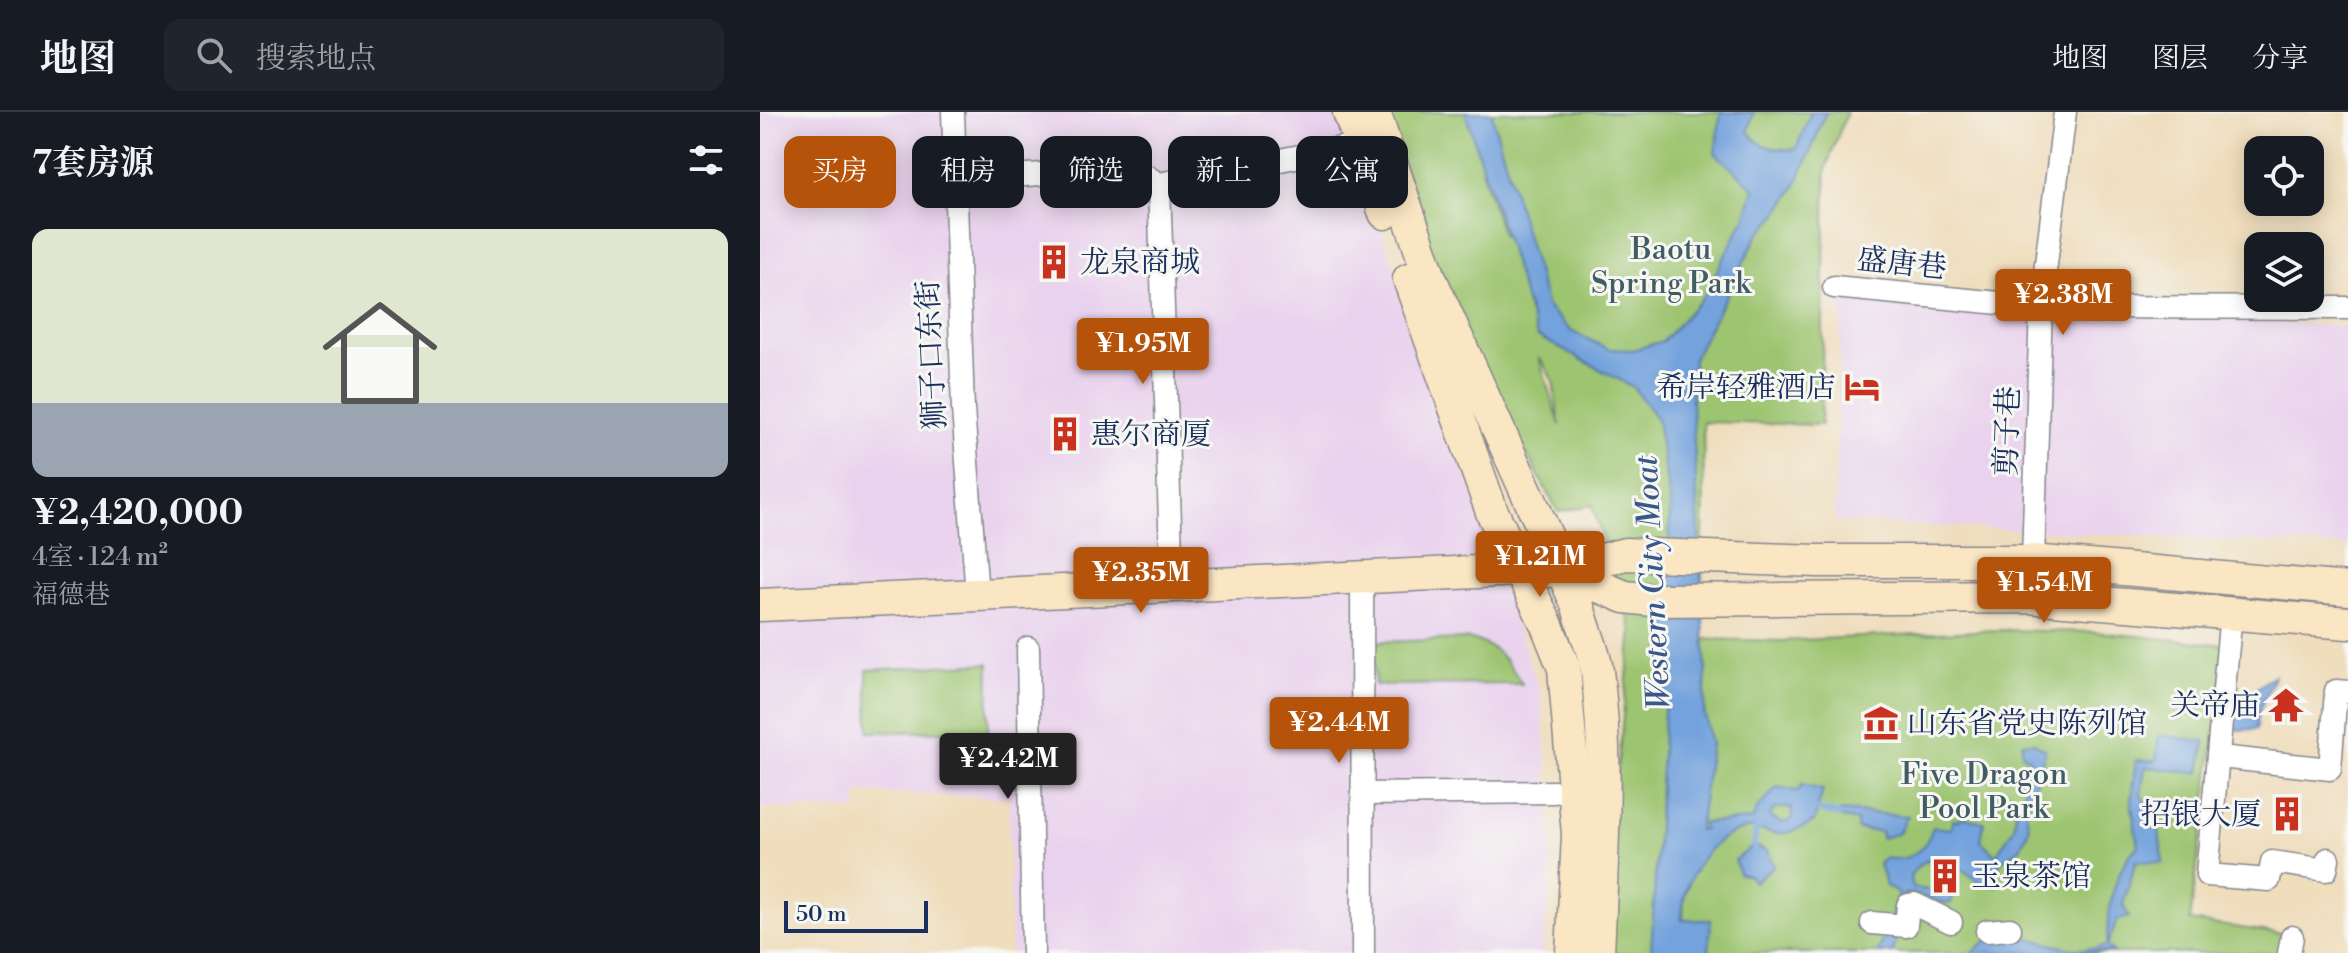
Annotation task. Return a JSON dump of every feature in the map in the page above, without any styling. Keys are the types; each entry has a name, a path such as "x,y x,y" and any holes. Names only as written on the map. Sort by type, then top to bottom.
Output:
{"main road":[{"path":"1349,112 1358,136"},
{"path":"1374,112 1430,278 1578,606 1597,670 1604,832 1598,953"},
{"path":"1384,208 1492,512 1564,668 1578,835 1572,953"},
{"path":"760,605 1520,570 1562,571 1625,554 1882,563 2033,561 2348,589"},
{"path":"1562,571 1625,597 1653,600 2028,597 2348,623"}],"street":[{"name":"狮子口东街","path":"953,112 953,136"},
{"name":"剪子巷","path":"2033,561 2041,307 2065,112"},
{"path":"1024,175 1135,169 1159,184 1296,157"},
{"path":"1159,184 1172,586"},
{"name":"狮子口东街","path":"954,208 963,409 977,595"},
{"name":"盛唐巷","path":"1834,287 2041,307 2348,308"},
{"path":"1362,577 1363,953"},
{"path":"2231,613 2207,875 2269,880 2272,862 2326,870 2328,859"},
{"path":"1028,648 1033,953"},
{"path":"2220,757 2330,769 2336,691 2348,692"},
{"path":"1362,794 1554,792"},
{"path":"1886,924 1908,905 1914,904 1951,922"}],"shaded area":[{"path":"760,112 1341,112 1349,136 1296,136 1296,208 1374,208 1542,698 1552,851 1543,953 1011,953 1009,798 858,792 857,810 760,808"},
{"path":"1842,295 2054,312 2348,326 2348,546 1834,521"}],"green space":[{"name":"Baotu Spring Park","path":"1353,112 1471,112 1484,178 1503,237 1475,112 1847,112 1826,168 1821,425 1703,422 1700,621 1686,821 1672,953 1598,953 1632,630 1592,505 1558,512 1395,208 1408,208 1408,136 1359,136","holes":["1539,358 1553,381 1560,426"]},
{"name":"Five Dragon Pool Park","path":"1997,630 2096,632 2226,645 2190,921 2285,934 2281,953 1682,953 1684,890 1697,866 1703,785 1711,744 1704,711 1705,639 1781,641"},
{"path":"1468,639 1486,644 1500,654 1522,684 1375,685 1373,642"},
{"path":"989,663 988,731 869,732 867,670"}],"water":[{"path":"1465,112 1491,112 1547,307 1571,331 1608,349 1632,350 1663,341 1703,297 1746,216 1754,188 1715,153 1721,112 1754,113 1748,131 1752,137 1769,147 1796,149 1811,112 1826,112 1792,193 1759,233 1693,359 1692,402 1706,673 1704,711 1711,744 1699,830 1704,829 1703,823 1752,820 1757,809 1777,787 1798,791 1802,785 1823,790 1814,822 1784,833 1750,829 1732,833 1708,851 1699,863 1686,891 1682,920 1711,920 1709,953 1651,953 1667,656 1670,502 1657,419 1633,387 1537,336","holes":["1776,808 1792,808 1791,820 1782,823 1769,816"]},
{"path":"2274,675 2259,711 2257,729 2239,730 2234,725 2237,716 2247,715 2256,689"},
{"path":"2159,735 2205,741 2200,773 2145,767 2141,795 2158,822 2163,863 2136,861 2123,905 2129,917 2117,920 2107,946 2110,906 2117,879 2138,846 2131,801 2136,760 2156,761"},
{"path":"2033,742 2046,750 2026,810 2029,829 2020,849 2000,862 1996,886 1981,883 1945,857 1924,862 1910,877 1913,888 1949,893 1953,896 1951,903 1904,894 1892,953 1878,953 1899,894 1886,886 1879,864 1885,858 1902,858 1915,853 1926,842 1933,827 1951,829 1953,820 1959,821 1960,817 1984,822 1981,841 1996,855 2014,828 2016,806 2022,800 2030,760 2022,754 2022,743"},
{"path":"1840,811 1908,816 1898,834 1881,838 1882,832 1857,829 1857,821 1838,817"},
{"path":"1754,846 1767,851 1774,866 1754,882 1750,876 1739,874 1735,860"},
{"path":"2005,936 2018,936 2073,949 2107,946 2113,951 1973,953 1983,943"}],"waterway":[{"path":"1818,810 1839,815"},
{"path":"1754,846 1756,829"}],"place":[{"name":"龙泉商城","path":"1054,262"},
{"name":"希岸轻雅酒店","path":"1862,387"},
{"name":"惠尔商厦","path":"1065,434"},
{"name":"关帝庙","path":"2286,705"},
{"name":"山东省党史陈列馆","path":"1881,723"},
{"name":"招银大厦","path":"2287,814"},
{"name":"玉泉茶馆","path":"1945,876"}],"water label":[{"name":"Western City Moat","path":"1652,583"}]}
